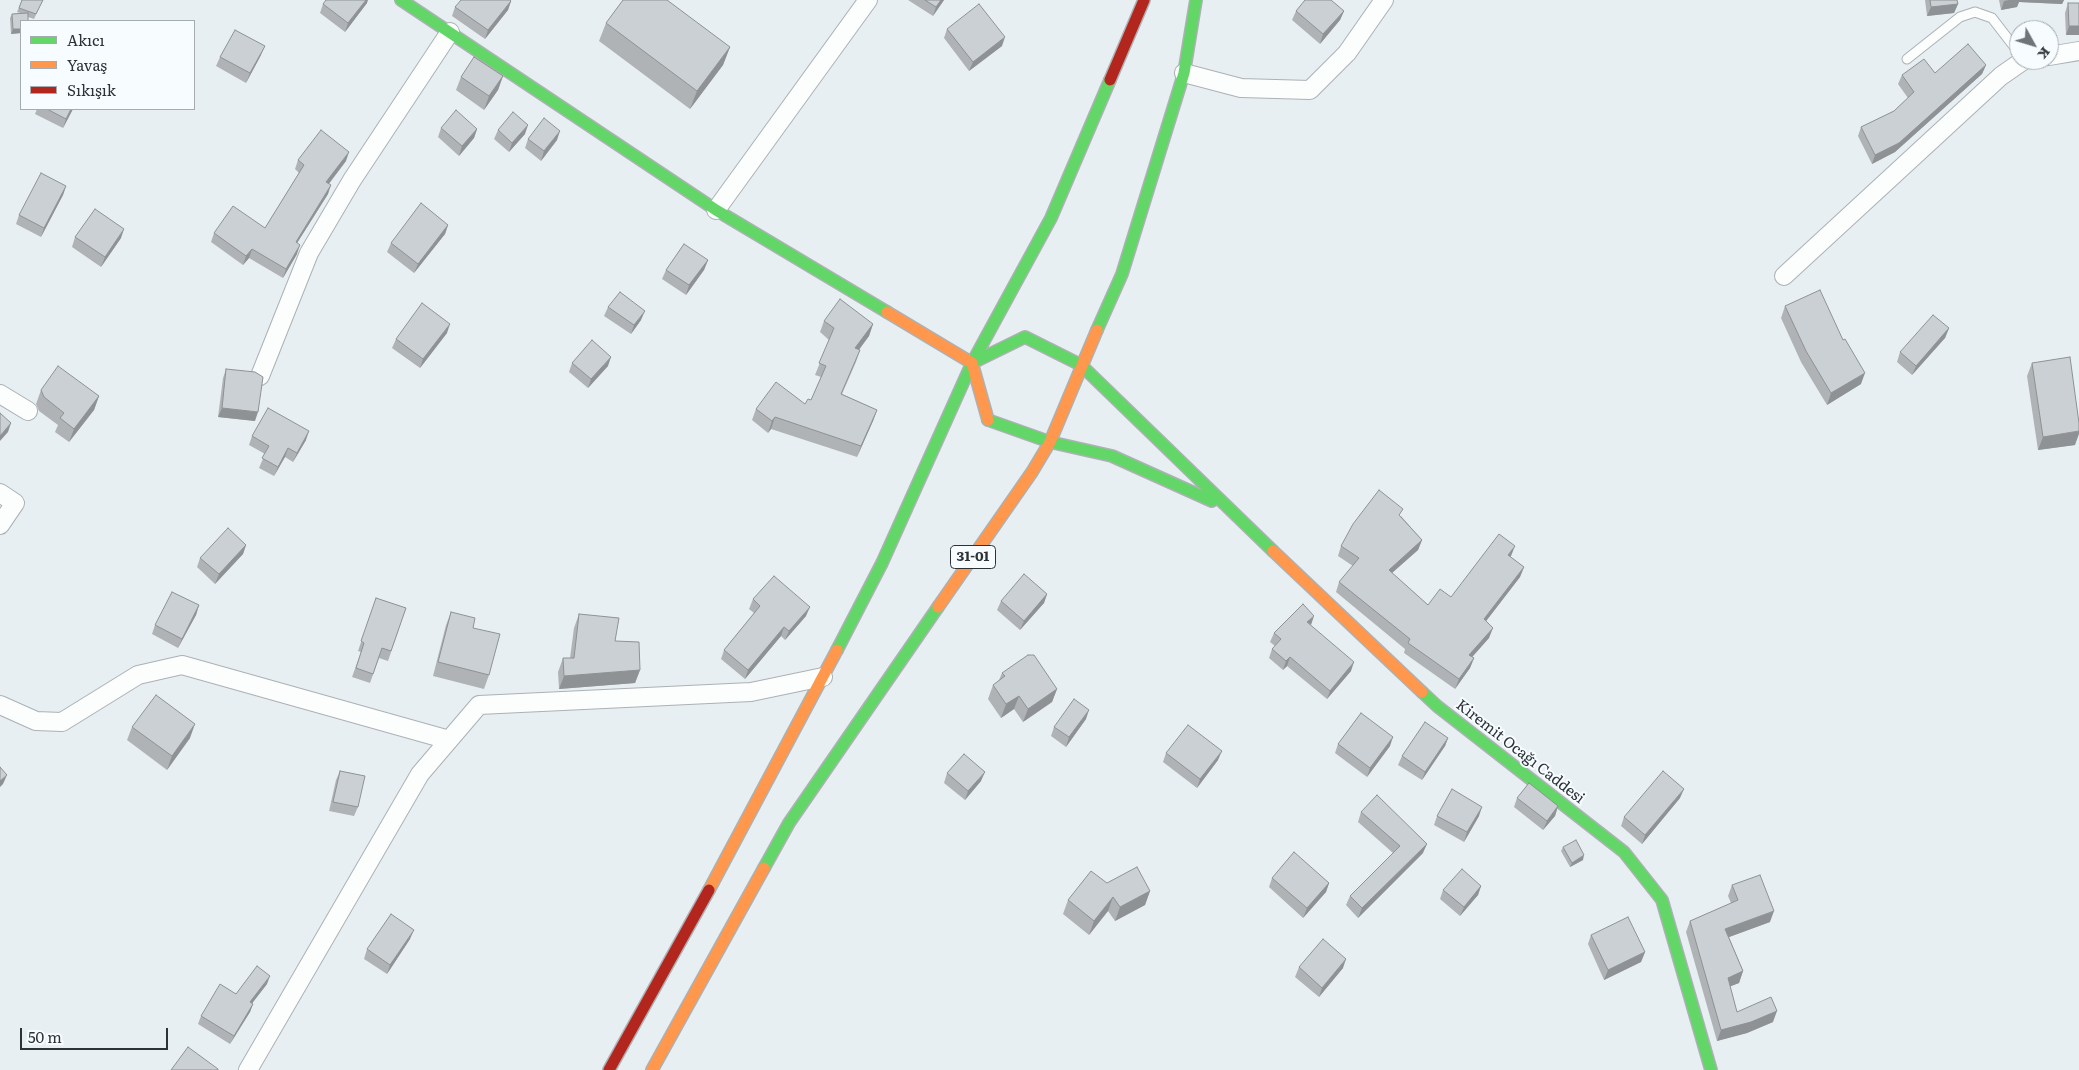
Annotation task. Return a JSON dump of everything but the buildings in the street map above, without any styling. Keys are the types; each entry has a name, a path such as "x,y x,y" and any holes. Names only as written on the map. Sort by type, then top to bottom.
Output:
{"main road":[{"path":"401,0 644,164 716,210 972,363 988,420 1050,442 1112,456 1227,508"},
{"path":"609,1070 756,804 882,563 972,363 1051,218 1144,0"},
{"name":"31-01","path":"652,1070 789,823 1032,472 1050,442 1070,397 1081,365 1122,274 1184,74 1196,0"},
{"name":"Kiremit Ocağı Caddesi","path":"972,363 1025,337 1081,365 1227,508 1438,706 1624,852 1662,900 1711,1070"}],"street":[{"path":"716,210 868,0"},
{"path":"1184,74 1241,88 1310,90 1348,53 1384,0"},
{"path":"260,376 309,253 352,180 450,32"},
{"path":"2059,54 2079,51"},
{"path":"1784,276 2010,70"},
{"path":"0,394 28,411"},
{"path":"0,493 15,503 0,525"},
{"path":"0,705 36,721 62,722 138,675 182,665 449,740"},
{"path":"248,1070 420,774 479,705 752,692 822,677"}],"lane":[{"path":"1907,59 1960,17 1975,12 1992,18 2009,40"}],"traffic: fast":[{"path":"401,0 716,210 887,312"},
{"path":"1097,330 1122,274 1184,73 1196,0"},
{"path":"837,650 882,563 972,363 1051,218 1110,80"},
{"path":"972,363 1025,337 1081,365 1273,551"},
{"path":"988,420 1050,442 1112,456 1212,501"},
{"path":"764,868 789,823 938,607"},
{"path":"1422,692 1437,706 1624,852 1662,900 1711,1070"}],"traffic: slow":[{"path":"887,312 972,363 988,420"},
{"path":"938,607 1032,472 1050,442 1097,330"},
{"path":"1273,551 1422,692"},
{"path":"709,890 837,650"},
{"path":"652,1070 764,868"}],"traffic: jam":[{"path":"1110,80 1144,0"},
{"path":"609,1070 709,890"}]}
